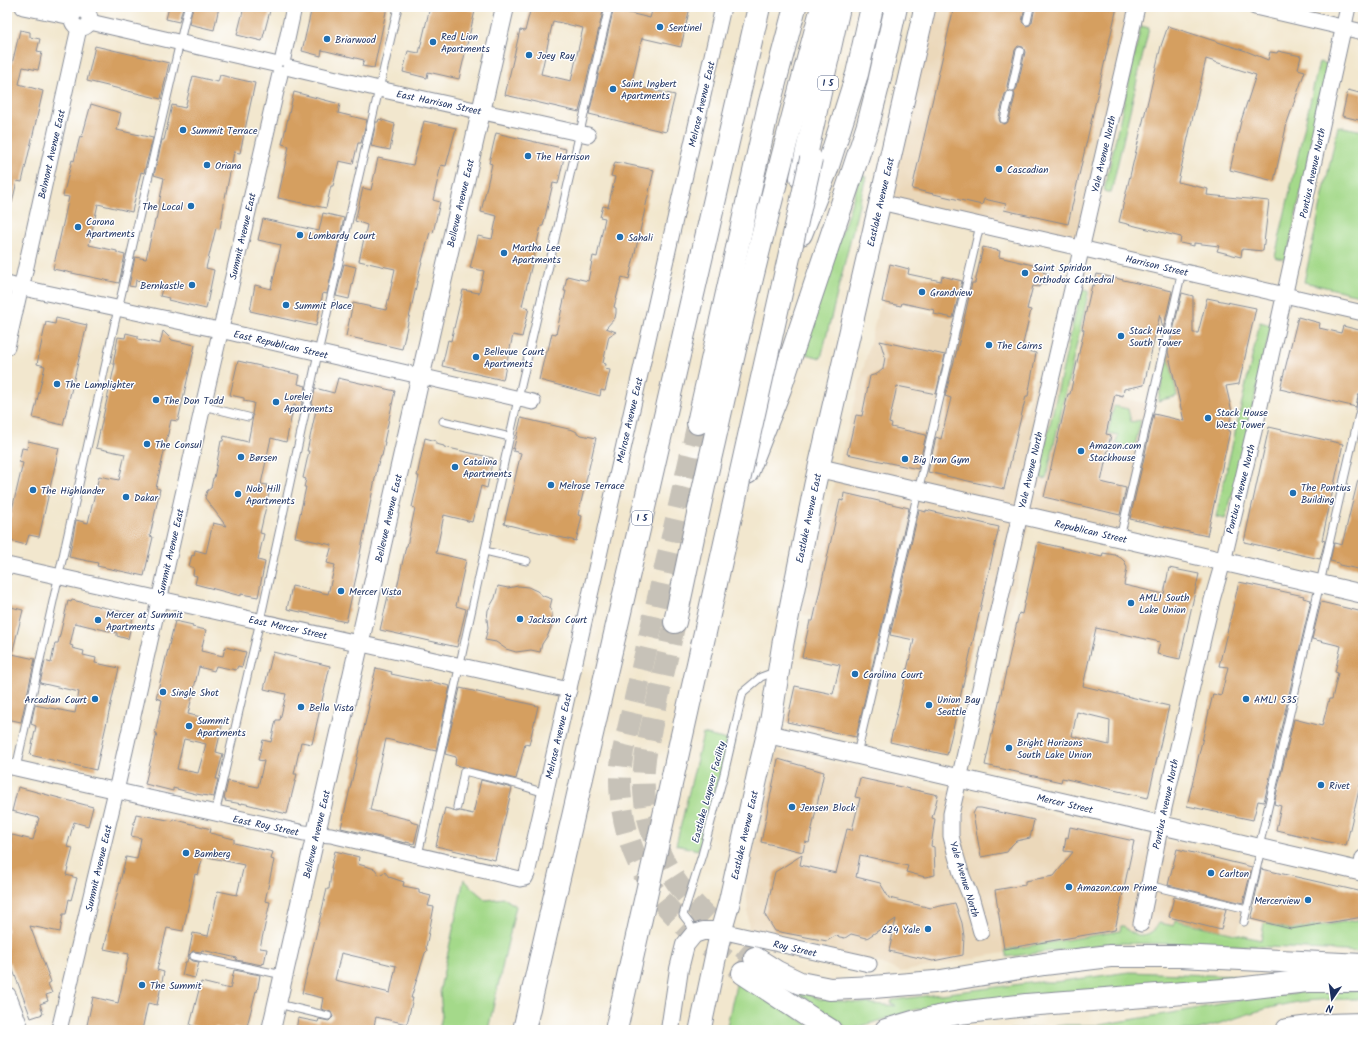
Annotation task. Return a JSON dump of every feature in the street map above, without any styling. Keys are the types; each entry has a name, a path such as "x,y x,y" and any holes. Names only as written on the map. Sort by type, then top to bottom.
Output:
{"highway":[{"name":"I 5","path":"524,1030 760,7"},
{"path":"698,423 763,132 795,7"},
{"path":"675,622 714,442 783,153 822,7"},
{"path":"608,1030 772,308 838,7"},
{"name":"I 5","path":"616,1030 846,7"},
{"path":"772,308 827,169 857,74 872,7"},
{"path":"730,519 780,389 868,125 896,7"},
{"path":"830,1030 814,1020 749,966 777,972 800,983 830,989 867,988 935,982 1044,964 1117,956 1179,956 1363,965"},
{"path":"886,1030 960,1013 1026,1005 1229,989 1307,981 1363,981"},
{"path":"1287,1030 1327,1025 1363,1024"}],"main road":[{"name":"Eastlake Avenue East","path":"700,1030 721,931 729,903 768,734 783,643 819,468 925,7"}],"street":[{"name":"East Harrison Street","path":"23,7 81,17 180,43 584,134"},
{"name":"Summit Avenue East","path":"59,1030 116,791 220,331 282,66 294,7"},
{"name":"Bellevue Avenue East","path":"271,1030 505,7"},
{"name":"Melrose Avenue East","path":"525,878 569,690 723,7"},
{"name":"Yale Avenue North","path":"981,932 972,900 962,876 951,836 951,814 1137,7"},
{"path":"1255,7 1363,32"},
{"name":"Pontius Avenue North","path":"1140,924 1160,825 1285,295 1348,7"},
{"name":"Belmont Avenue East","path":"7,347 18,286 81,17"},
{"name":"Harrison Street","path":"880,202 1363,313"},
{"name":"East Republican Street","path":"18,286 533,402"},
{"name":"Republican Street","path":"819,468 1363,594"},
{"name":"East Mercer Street","path":"7,565 569,690"},
{"name":"Mercer Street","path":"768,734 1260,848 1362,867"},
{"name":"East Roy Street","path":"12,767 215,814 304,833 331,835 520,879 525,878"},
{"path":"670,1030 679,969 685,945 694,934 703,931 721,931"},
{"name":"Roy Street","path":"721,931 869,964"},
{"path":"7,996 20,1030"}],"lane":[{"path":"12,767 58,577 188,7"},
{"path":"215,814 260,621 318,353 398,7"},
{"path":"418,855 518,399 584,134 609,7"},
{"path":"1027,21 1030,7"},
{"path":"1012,86 1020,51"},
{"path":"1004,119 1010,95"},
{"path":"857,755 980,225"},
{"path":"1120,538 1182,271"},
{"path":"1244,922 1363,397"},
{"path":"203,406 248,417"},
{"path":"443,420 510,437"},
{"path":"485,551 527,561"},
{"name":"Eastlake Layover Facility","path":"694,934 690,924 683,915 702,855 724,774 743,692 761,677 779,671"},
{"path":"457,807 464,771 516,784 545,794"},
{"path":"1148,885 1247,909"},
{"path":"194,956 283,975"},
{"path":"277,1004 328,1016"}],"shaded area":[{"path":"925,7 1137,7 1082,248 880,202"},
{"path":"880,303 960,321 944,394 1027,413 1035,378 1154,405 1122,547 1029,525 1004,635 897,611 891,635 801,614"},
{"path":"777,750 1254,862 1238,932 1133,932 980,957 901,972 880,963 749,932 746,883"}],"green space":[{"path":"1141,26 1149,28 1111,193 1104,191"},
{"path":"1319,62 1327,64 1327,75 1286,260 1275,257"},
{"path":"1338,126 1363,131 1363,296 1304,282"},
{"path":"861,174 866,177 821,358 802,353"},
{"path":"1081,289 1089,290 1046,479 1038,477"},
{"path":"1260,322 1271,325 1235,486 1225,519 1216,517"},
{"path":"1168,354 1177,396 1158,401"},
{"path":"1114,406 1128,409 1131,422 1141,420 1134,449 1116,444 1118,435 1108,433"},
{"path":"703,734 735,742 698,850 676,845"},
{"path":"464,879 486,900 504,898 516,906 488,1030 439,1030 442,1016 440,989"},
{"path":"1363,919 1363,952 1231,945 1113,943 1007,957 1005,950 1120,931 1121,926 1124,926 1132,933 1142,935 1152,932 1159,923 1174,926 1175,920 1261,940 1264,923 1292,930"},
{"path":"1129,972 1234,976 1232,979 954,1015 917,1009 852,1029 834,1020 807,999 787,989 788,987 820,999 896,1006 891,1003 892,1000 1038,982 1055,982"},
{"path":"738,976 815,1030 726,1030"},
{"path":"1363,990 1363,999 1320,1000 1288,1004 1257,1011 1196,1030 1010,1030 1066,1025 1100,1025 1262,996 1314,991"}],"building":[{"path":"169,7 183,7 179,22 166,19"},
{"path":"193,7 219,7 214,30 189,24"},
{"path":"244,7 271,7 262,41 237,35"},
{"path":"312,7 387,7 374,68 362,66 364,60 322,50 321,56 302,51"},
{"name":"Red Lion Apartments","path":"430,7 458,7 475,11 459,79 428,72 427,78 403,72 408,51 419,53"},
{"path":"531,7 604,7 579,112 505,95 520,30 525,31","holes":["553,21 583,28 571,81 541,74"]},
{"path":"614,7 627,7 625,12 650,18 653,7 690,7 681,47 642,38 631,85 675,95 666,132 589,114"},
{"path":"954,7 1025,7 1022,22 1026,26 1030,25 1032,22 1035,7 1117,7 1068,224 1004,210 1006,204 984,199 982,205 912,189","holes":["1018,46 1023,47 1025,52 1017,88 1014,92 1015,96 1009,120 1007,123 1003,124 1000,122 999,118 1005,94 1008,90 1007,86 1015,50"]},
{"path":"1168,26 1246,51 1268,60 1270,52 1277,53 1278,51 1301,56 1298,69 1305,71 1287,123 1274,181 1230,170 1241,121 1256,75 1206,59 1178,182 1208,189 1207,195 1269,201 1263,251 1242,249 1241,257 1217,251 1219,246 1194,243 1194,246 1180,243 1181,237 1119,222 1161,46"},
{"path":"20,30 30,32 30,37 40,39 37,51 42,52 38,70 23,67 19,84 43,91 22,182 17,181 12,203 7,203 7,63 12,64"},
{"path":"95,46 169,63 161,99 87,81"},
{"path":"220,75 255,83 240,153 234,152 220,229 216,228 206,268 214,270 206,309 168,300 169,298 160,296 163,286 136,280 135,287 129,286 135,257 146,259 156,220 164,178 154,175 172,105 185,108 193,76 218,82"},
{"path":"1348,90 1363,94 1363,121 1342,116"},
{"path":"294,92 340,104 338,113 367,120 361,143 358,143 353,164 339,161 326,208 278,198 289,146 282,144"},
{"path":"91,104 121,113 117,130 153,138 144,173 141,172 132,212 98,204 89,245 117,251 117,253 125,255 119,283 53,269 69,197 63,196 72,160 74,161 80,136 82,137"},
{"path":"379,119 395,124 390,150 371,146 376,122 378,122"},
{"path":"424,121 456,128 446,166 441,165 433,200 440,202 433,233 430,232 420,269 402,349 346,336 353,303 386,310 395,269 359,261 367,225 355,221 363,188 371,190 378,158 413,165"},
{"path":"496,133 566,149 558,184 553,183 522,306 529,308 522,337 513,335 503,380 442,366 448,340 451,341 463,290 479,293 484,271 470,268 478,236 492,239 497,216 481,212 492,164 489,163"},
{"path":"615,162 654,170 629,279 622,277 614,307 616,308 615,318 606,328 616,332 609,336 603,363 606,364 605,369 610,370 605,391 601,390 600,396 539,380 546,350 548,350 552,333 556,334 566,291 564,291 567,276 588,281 593,256 597,257 605,218 600,217 603,206 608,207 615,177 611,176"},
{"path":"323,213 344,218 327,294 323,293 316,326 250,311 255,285 271,289 281,245 258,240 263,219 319,231"},
{"path":"983,247 1000,251 999,257 1037,266 1037,268 1043,269 1043,272 1049,274 1046,284 1041,283 1039,287 1033,286 1027,309 1031,310 1022,348 1036,353 1028,396 1026,396 1004,489 928,472 936,437 941,439 951,398 945,396 972,283 975,283"},
{"path":"344,264 356,267 349,299 336,296"},
{"name":"Grandview","path":"890,264 909,269 908,274 941,281 942,276 962,281 953,318 934,314 935,310 902,303 901,306 882,302"},
{"path":"1097,274 1172,291 1163,330 1160,314 1144,385 1124,389 1123,396 1115,394 1106,434 1111,435 1101,482 1126,488 1120,515 1044,497 1068,394 1070,394 1092,285 1094,286"},
{"name":"Stack House West Tower","path":"1182,293 1193,296 1193,333 1198,333 1207,298 1256,308 1239,384 1226,386 1232,412 1228,431 1230,431 1207,536 1130,519 1154,414 1184,421 1168,352"},
{"path":"1298,317 1320,323 1319,328 1341,333 1343,326 1363,331 1363,392 1358,396 1356,407 1280,389"},
{"name":"The Lamplighter","path":"56,318 87,325 63,425 33,418 45,366 37,364 46,322 55,324"},
{"path":"163,331 172,340 195,345 178,421 171,420 156,488 160,489 150,536 153,537 144,576 97,566 98,563 69,557 76,520 88,523 99,476 119,480 125,454 96,448 115,364 113,364 118,337 125,338 126,333 138,336 138,339 160,344"},
{"path":"880,341 945,355 936,394 897,386 889,423 892,424 891,427 926,435 918,469 847,454 856,415 862,416 870,376 877,374 883,369 885,357"},
{"path":"238,361 300,375 298,384 306,386 301,407 294,405 286,442 271,438 261,484 267,485 266,488 270,489 260,533 264,534 258,560 265,562 258,597 241,594 241,596 195,584 197,576 193,575 194,568 189,566 195,550 206,553 213,523 226,526 205,498 207,491 211,488 214,478 221,441 223,441 224,436 248,442 254,403 244,401 244,398 230,395"},
{"path":"338,378 395,391 382,456 378,464 359,564 346,622 287,609 292,586 328,594 335,565 327,563 332,545 295,537 306,487 304,487 306,479 303,478 316,410 311,409 315,388 334,393"},
{"name":"Melrose Terrace","path":"521,418 573,430 577,432 577,434 596,438 578,515 582,516 576,541 504,524 521,453 513,451"},
{"name":"The Pontius Building","path":"1269,427 1343,444 1322,540 1325,541 1320,559 1244,542"},
{"path":"425,438 436,441 436,444 444,447 493,458 487,488 481,486 472,522 444,515 436,553 466,560 456,606 466,609 457,647 380,630 388,596 395,597 407,546 415,508 412,507 419,476 417,476"},
{"name":"The Highlander","path":"28,441 59,448 39,537 29,535 26,545 7,540 7,518 10,518 23,463 19,462 22,448 27,449"},
{"path":"1358,480 1363,480 1363,570 1339,565 1339,563 1330,561 1334,543 1342,545"},
{"path":"844,493 909,508 856,737 787,722 795,686 833,694 840,665 802,657 810,621 813,621 840,500 843,501"},
{"path":"919,510 926,512 926,510 999,527 947,755 890,742 914,640 890,635"},
{"path":"1038,542 1102,557 1103,553 1115,555 1125,562 1127,568 1124,585 1164,594 1169,568 1199,574 1180,659 1157,654 1160,642 1096,628 1083,686 1169,706 1148,798 1062,778 1061,782 985,765 1019,613 1022,614","holes":["1077,712 1110,720 1109,745 1072,736"]},
{"name":"AMLI 535","path":"1239,582 1304,596 1303,598 1311,600 1264,802 1258,801 1253,820 1187,806 1213,694 1221,696 1228,667 1219,666"},
{"name":"Jackson Court","path":"498,586 508,588 518,586 528,587 537,591 543,596 552,599 550,607 552,613 552,625 542,644 540,652 531,650 516,652 506,649 496,642 485,640 488,628 488,610 495,598"},
{"name":"Arcadian Court","path":"72,600 132,614 131,616 133,617 128,639 117,636 117,633 75,623 70,645 73,646 72,648 84,651 83,655 96,658 95,663 119,668 96,770 30,755 36,726 31,724 35,705 75,713 79,692 40,683 45,661 51,663 55,643 58,643 68,601 71,602"},
{"name":"Rivet","path":"1321,602 1363,612 1363,773 1346,846 1276,830 1281,806 1274,804 1294,719 1322,726 1329,699 1332,699 1338,673 1335,672 1341,646 1312,639"},
{"path":"7,606 23,610 12,654 35,659 21,722 7,719"},
{"path":"175,621 206,630 201,651 223,656 225,647 246,652 242,667 238,666 236,670 216,666 214,671 199,667 188,714 223,722 216,752 223,754 216,779 218,779 214,797 173,788 173,791 145,784 157,733 155,733 162,700 156,698","holes":["184,739 206,744 198,773 177,769"]},
{"path":"273,652 330,666 312,744 301,742 294,774 297,774 287,814 242,803 225,801 226,799 224,799 228,781 258,787 264,761 258,760 263,740 271,742 276,720 280,720 286,694 264,689"},
{"path":"376,668 392,672 391,674 450,686 436,751 386,739 370,810 411,820 411,822 419,824 414,844 341,828 369,706 370,693"},
{"path":"460,688 538,706 529,745 525,744 516,779 455,765 456,757 445,754"},
{"name":"Jensen Block","path":"778,759 824,772 809,843 805,842 803,852 761,842"},
{"path":"860,778 938,795 932,818 935,819 931,846 934,847 935,875 925,877 906,872 908,866 860,855 856,877 880,883 889,898 931,908 955,903 962,923 964,936 963,955 933,961 889,951 896,919 867,938 851,934 845,938 835,936 827,941 775,931 765,915 775,872 802,855 800,865 836,873 847,829 852,830 860,798 855,797"},
{"path":"481,780 512,788 495,860 436,846 445,808 456,812 460,811 473,814"},
{"path":"18,787 93,807 88,826 74,822 67,847 73,848 66,875 77,878 71,900 69,899 66,914 63,914 60,932 30,926 51,982 48,984 52,993 46,995 48,1001 40,1004 43,1014 31,1018 10,962 7,964 7,866 12,848 9,847 12,835 33,840 39,818 12,811"},
{"path":"976,808 1034,820 1030,838 1016,841 1007,852 981,857 973,814"},
{"path":"136,814 173,821 173,819 211,829 210,833 234,839 234,843 273,852 271,859 274,860 265,901 270,902 260,948 267,949 264,964 263,963 262,965 236,960 237,958 202,950 201,952 193,951 189,955 189,958 193,961 199,962 195,978 182,975 185,962 187,962 193,933 208,936 218,891 237,895 244,865 203,856 198,875 195,874 183,931 167,928 157,970 164,972 157,1005 148,1003 142,1030 110,1030 87,1025 93,997 118,1003 129,954 104,949 126,857 137,859 141,838 131,836"},
{"name":"Amazon.com Prime","path":"1070,827 1134,841 1115,930 1004,949 995,890 1025,885 1025,881 1054,876 1073,852 1064,851 1066,837 1068,838"},
{"name":"Carlton","path":"1177,849 1252,867 1243,903 1168,885"},
{"path":"335,851 359,857 358,864 375,869 379,875 385,872 389,877 404,882 403,886 419,889 419,893 431,896 428,906 434,907 426,947 427,951 425,953 411,998 413,998 407,1024 376,1017 373,1030 296,1030 298,1018 318,1022 319,1019 329,1021 333,1017 331,1012 321,1009 323,998 302,993 327,889 329,889 331,868","holes":["341,953 396,966 390,993 335,980"]},
{"name":"Mercerview","path":"1261,869 1363,892 1363,917 1291,929 1251,919"},
{"path":"1174,897 1226,909 1221,930 1169,917"},
{"path":"234,970 260,975 257,992 256,991 246,1030 234,1027 233,1030 227,1030 215,1027 214,1030 209,1030 190,1025 201,982 230,989"}],"tunnel":[{"path":"698,423 623,751 620,776 621,795 630,843 651,887 680,921 743,973"},
{"path":"675,622 645,759 644,793 646,810 655,843 670,873 680,887 706,916 755,958"}],"place":[{"name":"Sentinel","path":"660,27"},
{"name":"Briarwood","path":"327,39"},
{"name":"Red Lion Apartments","path":"433,42"},
{"name":"Joey Ray","path":"529,55"},
{"name":"Saint Ingbert Apartments","path":"613,89"},
{"name":"Summit Terrace","path":"183,130"},
{"name":"The Harrison","path":"528,156"},
{"name":"Oriana","path":"207,165"},
{"name":"Cascadian","path":"999,169"},
{"name":"The Local","path":"191,206"},
{"name":"Corona Apartments","path":"78,227"},
{"name":"Lombardy Court","path":"300,235"},
{"name":"Sahali","path":"620,237"},
{"name":"Martha Lee Apartments","path":"504,253"},
{"name":"Saint Spiridon Orthodox Cathedral","path":"1025,273"},
{"name":"Bernkastle","path":"192,285"},
{"name":"Grandview","path":"922,292"},
{"name":"Summit Place","path":"286,305"},
{"name":"Stack House South Tower","path":"1121,336"},
{"name":"The Cairns","path":"989,345"},
{"name":"Bellevue Court Apartments","path":"476,357"},
{"name":"The Lamplighter","path":"57,384"},
{"name":"The Don Todd","path":"156,400"},
{"name":"Lorelei Apartments","path":"276,402"},
{"name":"Stack House West Tower","path":"1208,418"},
{"name":"The Consul","path":"147,444"},
{"name":"Amazon.com Stackhouse","path":"1081,451"},
{"name":"Børsen","path":"241,457"},
{"name":"Big Iron Gym","path":"905,459"},
{"name":"Catalina Apartments","path":"455,467"},
{"name":"Melrose Terrace","path":"551,485"},
{"name":"The Highlander","path":"33,490"},
{"name":"The Pontius Building","path":"1293,493"},
{"name":"Nob Hill Apartments","path":"238,494"},
{"name":"Dakar","path":"126,497"},
{"name":"Mercer Vista","path":"341,591"},
{"name":"AMLI South Lake Union","path":"1131,603"},
{"name":"Jackson Court","path":"520,619"},
{"name":"Mercer at Summit Apartments","path":"98,620"},
{"name":"Carolina Court","path":"855,674"},
{"name":"Single Shot","path":"163,692"},
{"name":"Arcadian Court","path":"95,699"},
{"name":"AMLI 535","path":"1246,699"},
{"name":"Union Bay Seattle","path":"929,705"},
{"name":"Bella Vista","path":"301,707"},
{"name":"Summit Apartments","path":"189,726"},
{"name":"Bright Horizons South Lake Union","path":"1009,748"},
{"name":"Rivet","path":"1321,785"},
{"name":"Jensen Block","path":"792,807"},
{"name":"Bamberg","path":"186,853"},
{"name":"Carlton","path":"1211,873"},
{"name":"Amazon.com Prime","path":"1069,887"},
{"name":"Mercerview","path":"1308,900"},
{"name":"624 Yale","path":"928,929"},
{"name":"The Summit","path":"142,985"}]}
